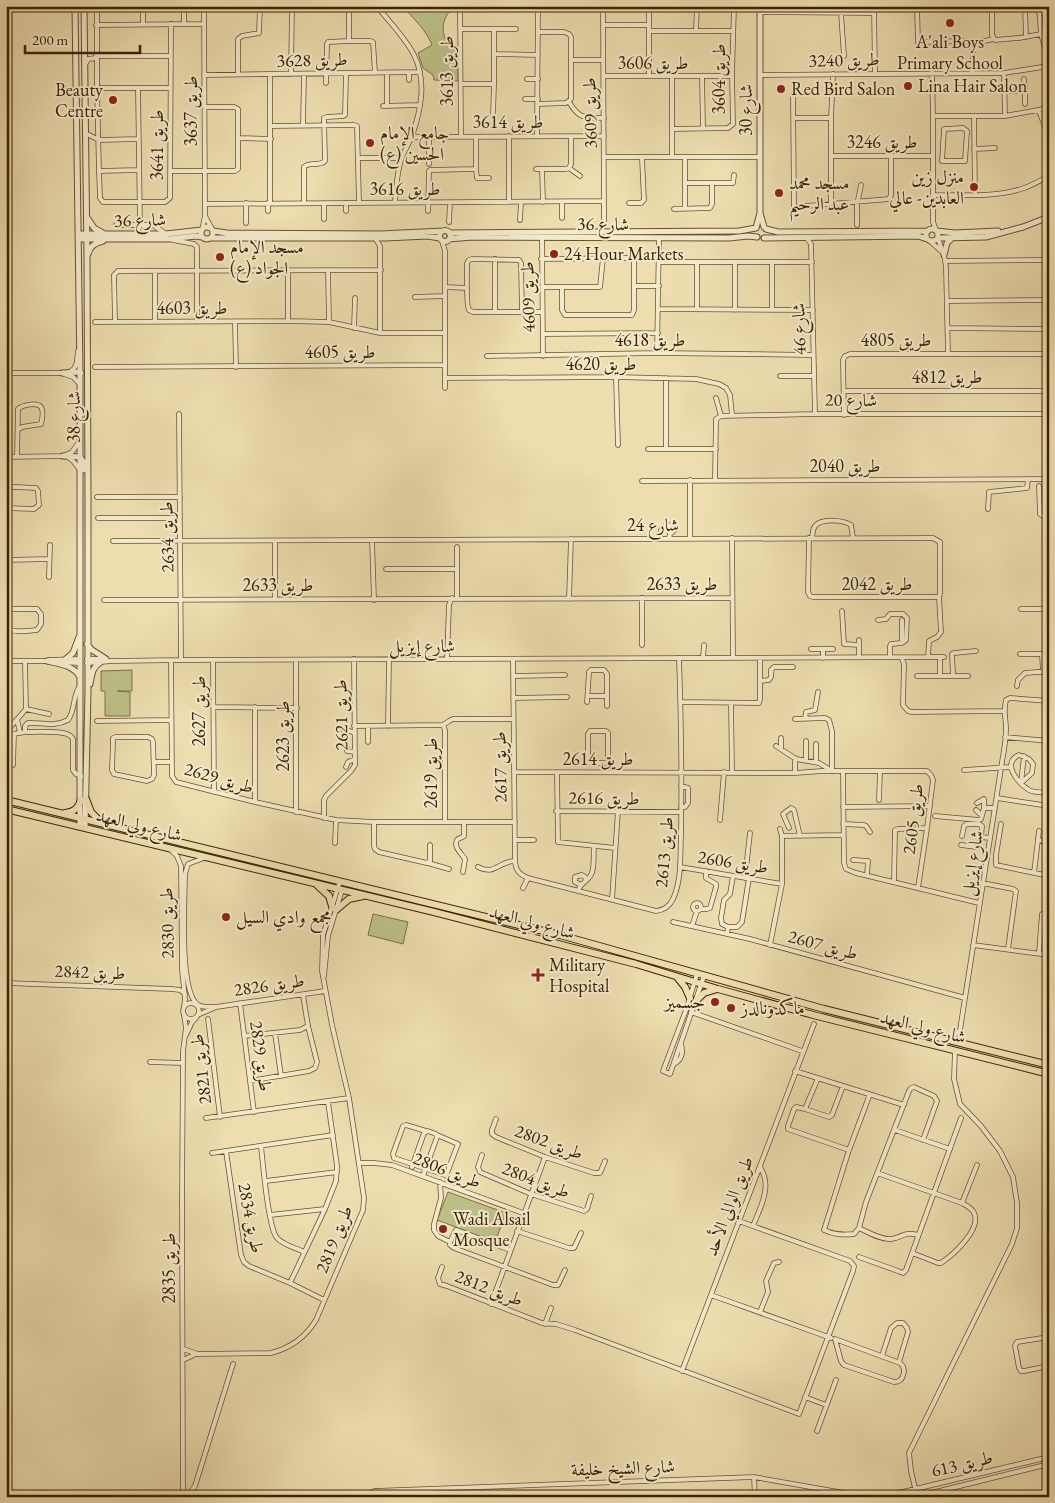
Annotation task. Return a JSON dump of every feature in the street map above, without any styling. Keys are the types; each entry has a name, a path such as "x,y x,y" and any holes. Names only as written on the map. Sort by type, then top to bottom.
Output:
{"main road":[{"path":"64,813 76,810 84,799 91,812 102,823"},
{"name":"شارع ولي العهد","path":"6,800 64,813 341,885 396,895 560,934 700,979 1049,1065"},
{"name":"شارع ولي العهد","path":"6,809 316,884 341,885 364,896 434,912 676,976 700,979 718,989 817,1016 1049,1074"},
{"path":"316,884 329,896 334,908 349,899 364,896"},
{"path":"676,976 686,987 692,1000 704,993 718,989"},
{"path":"955,1050 957,1043"}],"street":[{"name":"شارع 38","path":"75,6 80,373 81,776 84,799"},
{"name":"شارع 38","path":"83,827 88,692 87,257 83,49 84,6"},
{"path":"97,6 94,55 97,88 99,170 138,170"},
{"path":"143,6 143,24"},
{"path":"184,6 184,24"},
{"name":"طريق 3637","path":"202,230 205,216 204,6"},
{"path":"238,74 238,39 242,36 259,33 260,6"},
{"path":"291,74 292,6"},
{"path":"349,6 349,41"},
{"path":"377,6 414,55 420,72 422,93 412,137 402,158 397,178 395,202"},
{"name":"طريق 3613","path":"460,6 461,136"},
{"path":"537,136 538,6"},
{"name":"طريق 3609","path":"598,232 603,227 604,220 603,6"},
{"path":"649,6 649,76"},
{"name":"طريق 3604","path":"696,6 696,31"},
{"name":"طريق 3604","path":"672,129 728,128 733,124 734,6"},
{"path":"874,6 875,74"},
{"path":"917,6 918,42 966,41 971,44 993,39 1042,34"},
{"path":"1025,6 1026,37"},
{"path":"1039,6 1042,34 1049,62"},
{"path":"992,8 993,39"},
{"path":"760,9 874,13"},
{"name":"شارع 30","path":"756,228 760,213 760,9"},
{"path":"841,13 844,56"},
{"path":"1039,13 1049,13"},
{"name":"طريق 3641","path":"99,170 101,201 165,202 170,198 170,24"},
{"path":"96,25 204,24"},
{"path":"603,25 649,25"},
{"path":"460,29 516,30"},
{"path":"493,114 494,29"},
{"name":"طريق 3604","path":"649,31 733,31"},
{"path":"538,32 564,32 569,34 571,60 569,102 579,115 604,118"},
{"path":"326,83 328,42 373,42 375,73"},
{"path":"971,44 972,73"},
{"path":"83,49 94,55 170,56"},
{"path":"494,54 538,55"},
{"path":"84,68 88,59 94,55"},
{"path":"571,60 603,60"},
{"name":"طريق 3240","path":"760,75 1004,73 1049,66"},
{"path":"409,72 409,80"},
{"name":"طريق 3628","path":"204,75 420,72"},
{"path":"387,73 385,106 420,106"},
{"path":"929,240 926,235 932,230 933,222 932,73"},
{"path":"1004,73 1005,116"},
{"path":"268,211 271,126 270,74"},
{"path":"303,125 304,74"},
{"path":"304,203 304,167 308,164 321,164 325,161 325,117 343,116 345,114 346,74"},
{"name":"طريق 3246","path":"832,204 833,74"},
{"name":"طريق 3606","path":"604,76 732,76"},
{"path":"672,76 672,157"},
{"name":"طريق 3606","path":"702,76 703,128"},
{"path":"527,79 538,79"},
{"path":"1024,79 1025,104"},
{"path":"461,84 494,84"},
{"path":"97,88 170,88"},
{"path":"137,234 140,225 138,88"},
{"path":"1005,91 1024,90"},
{"path":"794,95 793,210 832,204 889,199 891,195 891,156"},
{"path":"525,99 569,102"},
{"path":"171,171 235,171 238,169 236,107 205,107"},
{"path":"933,116 1005,116 1049,108"},
{"path":"1039,111 1049,137"},
{"path":"974,116 975,195"},
{"name":"طريق 3246","path":"793,118 832,118"},
{"path":"271,126 357,126 359,202"},
{"path":"944,129 965,129 965,161 942,161 942,147 944,129"},
{"path":"85,133 98,140 138,139"},
{"path":"476,136 477,178 489,178"},
{"path":"509,136 509,202"},
{"path":"569,168 571,164 571,136"},
{"name":"طريق 3614","path":"412,137 604,136"},
{"path":"429,137 429,164"},
{"path":"238,138 270,138"},
{"path":"933,148 942,147"},
{"path":"974,149 995,148"},
{"name":"طريق 3246","path":"832,156 933,156"},
{"path":"604,157 760,157"},
{"path":"685,157 685,209"},
{"path":"358,158 402,158"},
{"path":"629,203 641,203 644,200 642,158"},
{"path":"536,169 569,168 580,176"},
{"path":"428,212 428,173 430,170 476,169"},
{"path":"542,169 543,202"},
{"path":"685,184 733,183 734,175"},
{"path":"933,195 1000,193 1023,188 1049,176"},
{"path":"674,209 707,209 711,206 712,183"},
{"path":"857,225 861,185"},
{"path":"346,202 346,211"},
{"path":"449,222 450,202"},
{"path":"520,220 521,202"},
{"path":"562,202 562,218"},
{"name":"طريق 3616","path":"205,204 604,202"},
{"path":"246,203 246,222"},
{"path":"324,203 324,219"},
{"path":"86,213 88,222 108,237"},
{"name":"شارع 30","path":"760,213 765,228"},
{"name":"طريق 3637","path":"205,216 212,230"},
{"path":"1023,227 985,233 955,233 932,230 778,232 760,226 756,228 754,233 760,239 918,236 934,241 938,238 986,237 1023,227 1049,217"},
{"name":"طريق 3609","path":"604,220 610,232"},
{"path":"116,225 154,225 168,236 195,244 197,322"},
{"path":"212,238 212,230 208,227 202,230 202,237 206,240 212,238 386,238 427,236 446,242 447,234"},
{"name":"شارع 36","path":"212,230 227,233 264,234 447,234 739,231 756,228"},
{"path":"764,238 767,233 765,228"},
{"name":"شارع 36","path":"108,237 137,234 168,236 202,230"},
{"path":"932,230 938,234 938,238"},
{"path":"445,250 440,233 447,234"},
{"name":"شارع 36","path":"447,234 462,237 757,237"},
{"path":"445,388 445,250 447,234"},
{"name":"شارع 36","path":"78,236 202,237"},
{"path":"87,257 89,250 94,244 108,237"},
{"name":"طريق 4609","path":"542,237 543,356"},
{"path":"806,237 811,244 816,237"},
{"path":"375,238 380,246 380,333"},
{"path":"380,246 386,238"},
{"path":"657,354 659,238"},
{"name":"طريق 4805","path":"938,238 946,261 948,354"},
{"path":"944,255 947,244 953,238"},
{"name":"طريق 4805","path":"929,240 944,255"},
{"name":"شارع 46","path":"811,244 814,414"},
{"path":"542,287 600,287 603,258"},
{"path":"494,259 495,312"},
{"path":"541,259 633,259 634,310 630,315 565,315 562,312 562,288"},
{"path":"522,312 521,263 519,260 469,260 467,263 467,288 468,308 470,311 473,312 495,312 522,312 542,312"},
{"path":"946,261 1049,260"},
{"path":"660,262 812,262"},
{"path":"697,262 697,310"},
{"path":"735,262 735,310"},
{"path":"772,262 772,309"},
{"path":"288,270 288,321"},
{"path":"328,270 329,322"},
{"path":"115,322 115,273 120,271 381,270"},
{"path":"155,271 155,322"},
{"path":"634,286 659,286"},
{"path":"445,287 467,288"},
{"path":"415,297 445,296"},
{"path":"354,328 355,298"},
{"path":"947,301 1049,300"},
{"path":"658,309 813,310"},
{"name":"طريق 4603","path":"96,322 329,322 380,333 445,333"},
{"path":"235,322 236,367"},
{"path":"948,328 1049,329"},
{"path":"543,334 658,333"},
{"path":"62,373 75,368 79,335"},
{"name":"طريق 4805","path":"844,391 843,360 845,356 850,354 1049,354"},
{"name":"طريق 4618","path":"487,356 813,355"},
{"name":"طريق 4605","path":"95,367 445,365"},
{"path":"62,373 73,377 80,384"},
{"path":"6,374 80,373 84,377 87,413"},
{"path":"780,376 814,376"},
{"path":"616,377 618,445"},
{"name":"طريق 4620","path":"445,378 616,377 696,379 723,386 730,395 732,416"},
{"path":"666,378 666,449"},
{"path":"844,391 844,415"},
{"name":"طريق 4812","path":"844,391 1049,391"},
{"path":"716,398 721,416 716,419 716,480"},
{"path":"17,457 18,409 24,405 38,405 41,407 41,424 22,427 18,430"},
{"name":"طريق 2634","path":"179,414 182,660"},
{"name":"شارع 20","path":"721,416 1049,414"},
{"path":"63,456 72,452 80,440"},
{"path":"648,449 716,448"},
{"path":"63,456 74,462 80,472"},
{"path":"6,457 80,457 84,464 84,484 88,495"},
{"path":"1002,479 1002,490"},
{"path":"1014,479 1014,489"},
{"path":"988,509 989,492 1028,488 1028,479"},
{"name":"طريق 2040","path":"642,480 1049,479"},
{"path":"690,480 690,538"},
{"path":"1039,486 1040,514 1049,516"},
{"path":"6,489 14,487 36,488 39,505 34,508 6,508"},
{"path":"98,497 180,497"},
{"path":"98,518 180,518"},
{"path":"811,538 816,525 833,521 851,525 853,538"},
{"path":"659,538 663,527 670,525 676,529 670,534 670,538"},
{"path":"732,538 733,658"},
{"name":"طريق 2042","path":"811,538 808,592 810,596 939,597"},
{"name":"شارع 24","path":"113,541 933,538 940,542 939,597"},
{"path":"569,599 571,539"},
{"path":"372,540 374,600"},
{"path":"275,541 275,598"},
{"path":"50,545 50,577"},
{"path":"447,659 450,604 454,598 457,569 457,547"},
{"path":"6,560 49,559"},
{"path":"386,569 457,569"},
{"path":"928,658 929,641 937,637 941,632 939,597"},
{"path":"642,598 642,645"},
{"name":"طريق 2633","path":"104,600 732,598"},
{"path":"6,609 37,609 41,614 41,624 37,630 15,631 6,628"},
{"path":"1021,609 1049,609"},
{"path":"842,610 844,644 858,645"},
{"path":"878,620 886,619 890,614 902,614 905,615 908,622 905,642 891,644 890,657"},
{"path":"902,620 902,643"},
{"path":"66,659 73,653 80,635"},
{"path":"858,640 859,657"},
{"path":"87,644 104,660 93,670 88,692"},
{"path":"704,645 704,658"},
{"path":"811,648 833,649"},
{"path":"823,649 823,658"},
{"path":"953,675 952,654 976,651"},
{"path":"1020,654 1042,654 1049,652"},
{"path":"1042,654 1043,672"},
{"name":"شارع إيزيل","path":"87,661 942,657 940,675"},
{"name":"طريق 2613","path":"520,874 528,878 656,911 664,910 669,906 674,898 680,867 680,658"},
{"path":"681,702 759,703 760,658"},
{"path":"781,667 782,658"},
{"path":"902,658 904,664 903,705 908,711 1003,711"},
{"path":"46,661 66,659 80,661"},
{"name":"طريق 2621","path":"324,818 324,800 326,796 351,772 355,765 354,659"},
{"path":"388,726 389,659"},
{"name":"طريق 2617","path":"513,659 515,861 516,868 520,874"},
{"path":"594,659 594,670"},
{"path":"601,659 601,670"},
{"name":"طريق 2629","path":"171,660 172,776 176,782 336,820 374,822 514,822"},
{"name":"طريق 2627","path":"213,660 214,792"},
{"name":"طريق 2623","path":"296,660 296,812"},
{"path":"6,661 87,661"},
{"path":"6,732 26,709 25,661"},
{"path":"46,661 72,667 80,677"},
{"path":"760,681 769,680 772,668 793,667"},
{"path":"587,702 589,672 601,670 607,673 607,706"},
{"path":"1017,686 1018,680 1025,673 1049,671"},
{"path":"513,676 566,675"},
{"path":"917,676 968,676"},
{"path":"22,733 28,723 49,725 68,720 80,686"},
{"path":"805,719 806,712 816,710 818,692"},
{"path":"588,696 607,696"},
{"path":"513,698 568,697"},
{"name":"شارع إيزيل","path":"960,1030 1002,764 1006,724 1003,711 1006,700 1010,698 1049,701"},
{"path":"681,773 732,772 731,704"},
{"path":"213,706 297,708"},
{"path":"254,707 255,802"},
{"path":"26,709 49,714"},
{"path":"795,719 825,718 829,720 832,731 832,772"},
{"path":"17,719 22,733"},
{"name":"طريق 2619","path":"354,726 442,725 448,720 453,719 514,719"},
{"path":"97,721 171,720"},
{"path":"61,722 64,733"},
{"name":"طريق 2619","path":"442,725 445,730 445,822"},
{"path":"368,726 368,742"},
{"path":"354,733 347,730 344,731 347,751 355,752"},
{"path":"607,732 608,760 607,763 598,763 590,764 588,762 588,733 607,732"},
{"path":"13,765 14,734 64,733 71,736 73,740 73,770 81,776"},
{"path":"116,737 151,738 154,742 154,760 153,777 150,780 116,775 112,770 113,740 116,737"},
{"path":"1005,737 1049,741"},
{"path":"782,738 782,749"},
{"path":"806,741 806,761"},
{"path":"816,744 816,762"},
{"path":"776,746 795,758 821,763 832,772"},
{"path":"1021,783 1029,777 1033,770 1032,762 1024,756 1016,756 1012,764 1013,774 1021,783 1032,791 1049,792"},
{"path":"1021,783 1024,756"},
{"path":"795,758 795,773"},
{"path":"346,767 348,762 355,759"},
{"path":"154,760 172,761"},
{"path":"598,763 598,772"},
{"path":"964,770 995,768 1002,764 1012,764"},
{"path":"843,771 844,867 856,873 979,903"},
{"path":"879,800 880,771"},
{"name":"طريق 2614","path":"514,772 681,773"},
{"path":"557,772 556,811 558,842 615,848"},
{"path":"720,820 724,772"},
{"name":"طريق 2605","path":"732,772 928,772 932,778 930,806 918,888"},
{"path":"681,786 688,788 688,803 685,807 681,807"},
{"path":"996,798 1049,806"},
{"path":"935,816 977,820 981,818 984,800 977,803"},
{"path":"843,807 930,806"},
{"path":"789,828 783,814 792,808 800,836"},
{"path":"984,808 995,808"},
{"path":"976,810 982,815"},
{"name":"طريق 2616","path":"556,811 681,812"},
{"path":"612,900 618,811"},
{"path":"335,843 336,820"},
{"path":"374,822 374,846 377,852 449,869"},
{"path":"463,872 465,857 457,851 456,842 464,836 464,822"},
{"path":"843,824 864,825 870,832"},
{"path":"961,845 979,846 982,826 979,824 967,824 964,826 962,836"},
{"path":"1001,824 996,864 998,866 1049,876"},
{"path":"781,833 789,828 798,827"},
{"path":"894,882 895,830 928,828"},
{"path":"1034,873 1039,830"},
{"path":"733,876 730,894 724,900 720,918 722,924 728,927 737,926 742,922 750,833"},
{"name":"طريق 2606","path":"770,945 782,884 781,833 800,836 843,835"},
{"path":"981,837 990,838"},
{"path":"515,840 534,840"},
{"path":"1038,840 1049,842"},
{"path":"428,863 430,860 430,845"},
{"name":"طريق 2830","path":"164,846 176,854 180,866 182,969 186,985 197,1004"},
{"path":"578,891 593,870 594,846"},
{"path":"987,853 996,854"},
{"name":"طريق 2830","path":"184,1006 186,985 185,870 188,864 206,857"},
{"path":"853,860 868,861 868,875"},
{"path":"478,867 483,870 493,870 506,862 515,861"},
{"name":"طريق 2606","path":"680,867 782,884"},
{"path":"692,926 699,910 710,908 716,887 716,884 706,878 706,871"},
{"path":"581,885 575,882 575,877 582,875 586,880"},
{"path":"523,888 528,878"},
{"path":"982,883 1013,888 1016,891 1008,949"},
{"name":"طريق 2819","path":"324,949 341,885"},
{"name":"طريق 2819","path":"183,1360 198,1354 260,1354 282,1351 306,1335 316,1320 363,1210 364,1198 349,1098 323,978 323,935 334,908"},
{"path":"1039,953 1042,914"},
{"name":"طريق 2607","path":"673,922 770,945 965,998"},
{"path":"727,934 728,927"},
{"path":"323,935 328,936"},
{"path":"973,945 1049,955"},
{"path":"692,1000 692,1012 670,1074 663,1071 700,979"},
{"name":"طريق 2842","path":"6,983 172,989 180,990 185,994"},
{"name":"طريق 2842","path":"172,989 186,985"},
{"name":"طريق 2826","path":"197,1004 216,1007 325,991"},
{"path":"250,1081 312,1070 317,1066 303,995"},
{"path":"190,1002 197,1004 200,1008 198,1016 190,1019 184,1015 184,1006 190,1002"},
{"name":"طريق 2829","path":"240,1003 254,1112"},
{"name":"طريق 2826","path":"198,1016 216,1007"},
{"path":"686,1010 802,1051"},
{"name":"طريق 2835","path":"180,1497 183,1490 183,1063 186,1028 184,1015"},
{"name":"طريق 2835","path":"184,1038 192,1022 198,1016"},
{"name":"طريق 2821","path":"208,1018 220,1117"},
{"name":"طريق الوالي الأحد","path":"682,1371 802,1051 814,1024"},
{"path":"244,1036 300,1030 308,1026"},
{"path":"946,1040 953,1037 960,1030"},
{"path":"960,1030 966,1045"},
{"path":"275,1033 281,1076"},
{"path":"916,1497 910,1453 1012,1244 1017,1228 1017,1203 1013,1177 1000,1151 981,1126 960,1104 954,1079 955,1050"},
{"path":"150,1062 183,1063"},
{"path":"795,1070 904,1105"},
{"path":"805,1109 818,1078"},
{"path":"843,1086 831,1117 796,1107 788,1129 849,1150"},
{"path":"870,1094 849,1150 824,1230 844,1235 854,1234 859,1228 877,1173 909,1091 914,1087 936,1098 937,1101 923,1140"},
{"path":"206,1118 349,1098"},
{"path":"290,1283 336,1181 337,1172 328,1102"},
{"path":"859,1257 903,1273 906,1270 961,1118"},
{"name":"طريق 2802","path":"496,1119 492,1134 545,1157 594,1174 600,1173 605,1161"},
{"path":"406,1125 437,1135 456,1142 458,1146 447,1174 445,1175 394,1158 393,1156 403,1126 406,1125"},
{"path":"895,1130 950,1149"},
{"path":"410,1171 426,1131"},
{"path":"212,1153 333,1135"},
{"path":"423,1176 437,1135"},
{"path":"261,1146 273,1230 276,1237 304,1252"},
{"name":"طريق 2834","path":"226,1151 244,1262 324,1300"},
{"name":"طريق 2804","path":"482,1155 478,1167 480,1172 530,1194 584,1211 587,1209 591,1196"},
{"path":"491,1304 545,1157"},
{"name":"طريق 2806","path":"359,1163 392,1164 523,1214"},
{"path":"962,1203 976,1165"},
{"path":"753,1226 766,1191 765,1178 759,1167"},
{"path":"266,1181 337,1172"},
{"path":"877,1173 962,1203 974,1212 973,1229 970,1237 941,1263 912,1253"},
{"path":"440,1182 440,1198 434,1230 438,1236 450,1242 450,1245 454,1248 553,1285 558,1285 565,1270"},
{"path":"270,1215 325,1209"},
{"path":"739,1221 852,1263 854,1270 805,1397 826,1406"},
{"path":"859,1228 888,1240 909,1233 918,1235"},
{"path":"450,1242 456,1230 510,1250"},
{"path":"517,1231 569,1248 574,1248 581,1233"},
{"path":"760,1312 768,1291 766,1281 773,1264 776,1261 779,1262"},
{"name":"طريق 2812","path":"442,1267 438,1278 440,1284 544,1324 556,1324 575,1330 799,1414 805,1397"},
{"path":"710,1294 899,1362 903,1366 904,1372 900,1380 896,1383 846,1366 841,1361 835,1339"},
{"path":"544,1324 551,1308"},
{"path":"882,1356 892,1326 901,1323 906,1326 908,1332 899,1362"},
{"path":"1049,1337 1017,1342 1015,1346 1021,1370 1049,1366"},
{"name":"طريق 2819","path":"183,1349 198,1354"},
{"path":"187,1497 195,1486 233,1364"},
{"path":"817,1431 836,1380"},
{"name":"طريق 613","path":"882,1497 1049,1457"},
{"name":"طريق 613","path":"916,1497 1049,1464"},
{"path":"754,1477 755,1497"},
{"name":"شارع الشيخ خليفة","path":"366,1497 374,1491 754,1477 861,1496 882,1497"},
{"path":"825,1490 833,1497"},
{"path":"1043,1497 1049,1492"},
{"path":"22,1497 41,1493 101,1497"}],"green space":[{"path":"403,6 456,6 446,16 443,29 447,42 451,47 458,50 458,81 434,80 433,75 423,68 418,53 432,45 423,29"},
{"path":"132,670 132,691 117,691 130,692 130,716 105,716 105,691 101,691 101,671"},
{"path":"373,914 408,922 403,944 368,935"},
{"path":"448,1192 506,1213 495,1242 437,1220"}],"place":[{"name":"A'ali Boys Primary School","path":"950,23"},
{"name":"Lina Hair Salon","path":"908,86"},
{"name":"Red Bird Salon","path":"781,89"},
{"name":"Beauty Centre","path":"113,100"},
{"name":"جامع الإمام الحسين (ع)","path":"370,143"},
{"name":"منزل زين العابدين- عالي","path":"974,187"},
{"name":"مسجد محمد عبد الرحيم","path":"779,193"},
{"name":"24 Hour Markets","path":"554,254"},
{"name":"مسجد الإمام الجواد (ع)","path":"220,257"},
{"name":"مجمع وادي السيل","path":"226,917"},
{"name":"Military Hospital","path":"538,975"},
{"name":"جسميز","path":"715,1002"},
{"name":"ماكدونالدز","path":"731,1008"},
{"name":"Wadi Alsail Mosque","path":"443,1229"}]}
